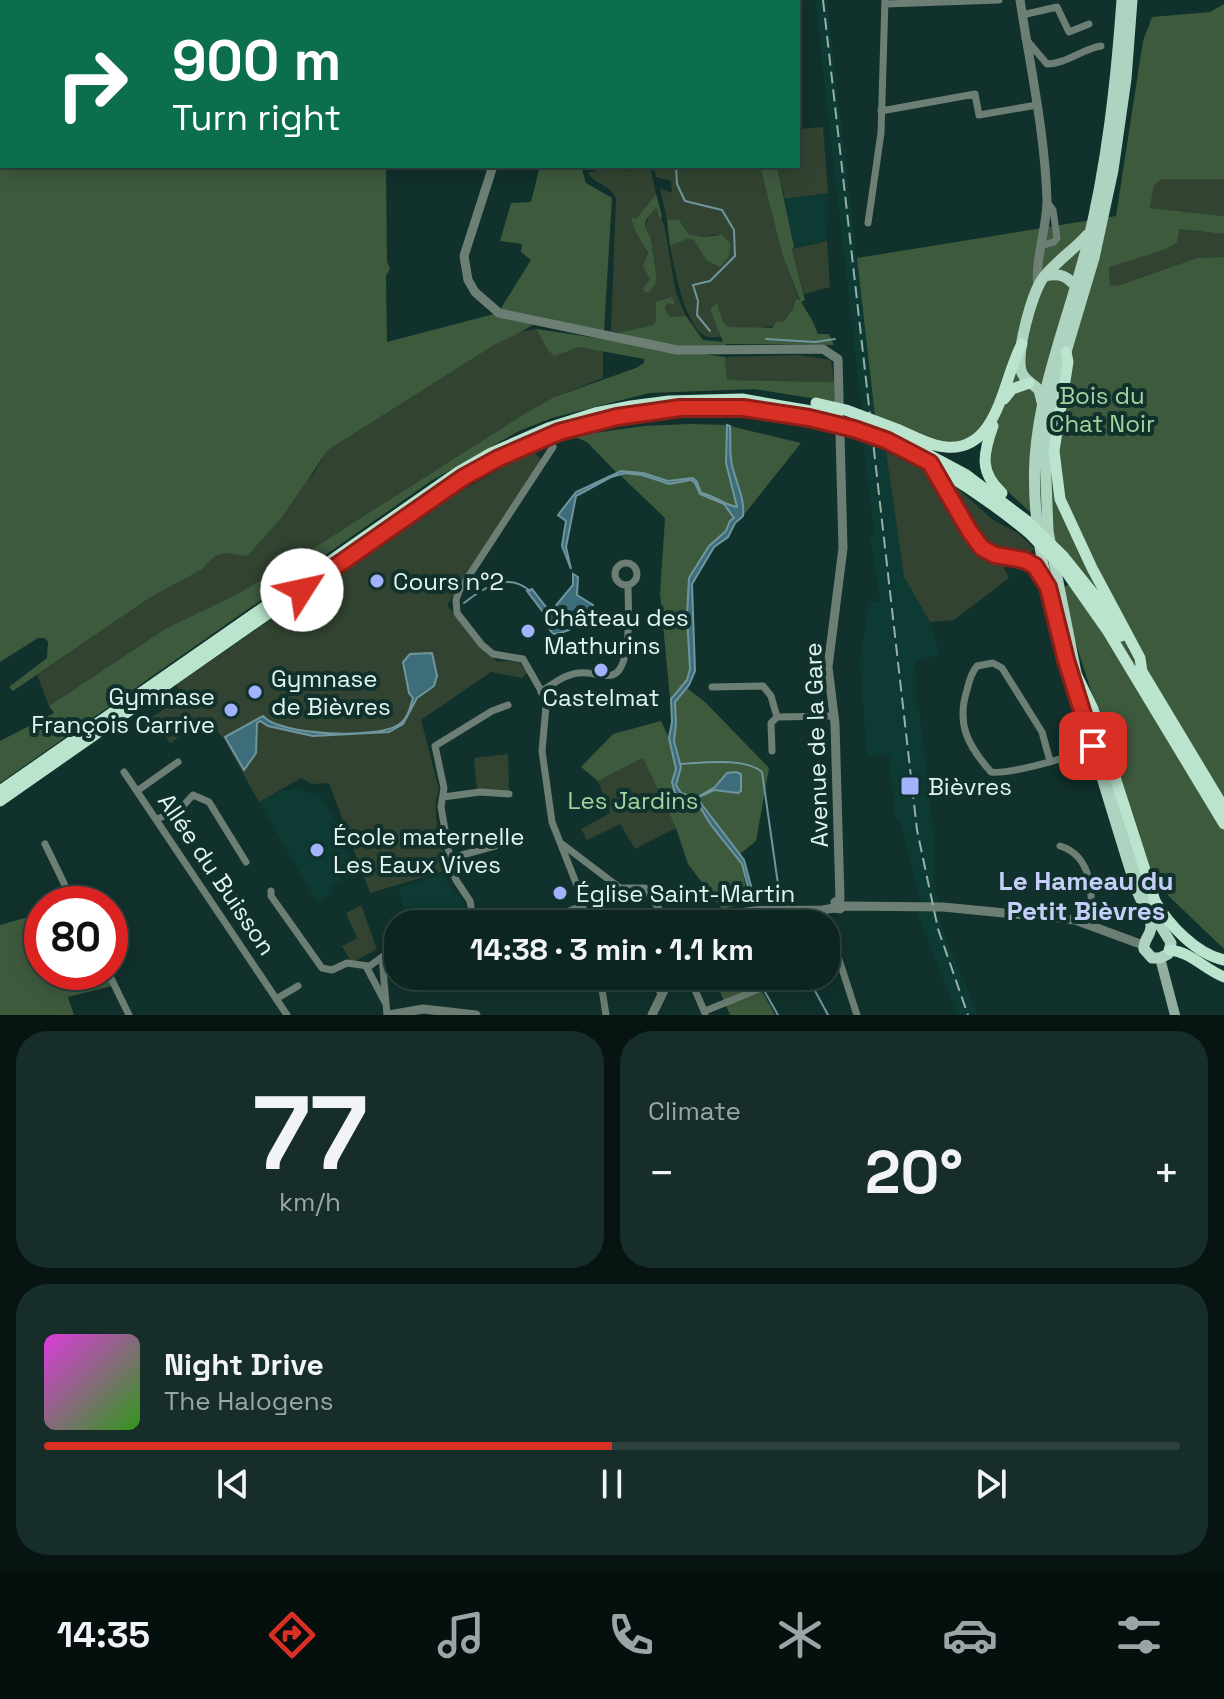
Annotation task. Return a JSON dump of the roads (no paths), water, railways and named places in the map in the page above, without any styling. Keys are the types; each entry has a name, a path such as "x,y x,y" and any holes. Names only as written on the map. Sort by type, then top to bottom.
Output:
{"highway":[{"path":"892,435 942,447 961,447 977,439 990,423 1022,344"},
{"path":"1066,352 1068,362 1054,451 1060,499 1092,568 1140,658 1142,672"},
{"path":"1007,504 1005,497 987,476 983,454 1005,395 1017,385 1029,383"},
{"path":"0,791 394,515 458,472 525,437 571,420 669,401 742,399 773,403 782,399 814,411"},
{"path":"0,801 443,492 497,459 581,425 656,411 743,408 846,410 965,474 1007,504 1065,570 1107,630 1224,824"},
{"path":"892,435 1028,526 1063,556 1096,597 1224,808"},
{"path":"930,463 982,548 995,555 1033,564"},
{"path":"1077,676 1093,709 1155,901 1167,919 1192,942 1211,956 1224,960"},
{"path":"1170,950 1190,956 1211,972 1224,977"}],"main road":[{"path":"1122,0 1105,164 1066,352 1054,392 1047,431 1044,480 1048,531 1077,676 1100,759 1156,933 1170,940 1170,950 1160,958 1149,956 1143,945 1145,938 1156,933"},
{"path":"1100,759 1066,660 1048,587 1040,545 1035,458 1042,404 1098,242 1116,153 1132,0"},
{"path":"1042,404 1039,390 1029,383 1020,366 1022,344 1041,281 1090,231"},
{"path":"1041,281 1065,276 1079,290"},
{"path":"1033,564 1048,587"},
{"path":"1160,958 1175,1015"}],"street":[{"path":"868,223 876,181 885,2 999,0"},
{"path":"1020,0 1037,105 1047,202 1037,278 1041,281"},
{"path":"1022,15 1057,7 1069,32 1089,24"},
{"path":"1025,38 1047,64 1061,63 1101,46"},
{"path":"881,111 975,94 979,115 1037,105"},
{"name":"Avenue de la Gare","path":"492,168 464,256 468,280 486,303 499,313 677,350 823,349 838,359 844,526 842,567 828,657 834,716 840,904"},
{"path":"553,447 459,591 456,607 457,613 482,645 493,654 523,659 541,692 546,706 543,764 552,822 583,910"},
{"path":"1033,564 1040,545"},
{"path":"541,692 563,677 577,672 612,675 620,671 625,664 627,644 628,585"},
{"path":"1050,761 1042,732 1002,668 993,663 977,666 961,714 966,736 988,769 995,774 1080,754 1093,746"},
{"path":"712,687 763,686 771,696 777,717"},
{"path":"472,910 470,901 456,880 451,858 441,807 443,797 436,743 508,705"},
{"path":"772,751 771,723 777,717 834,716"},
{"path":"1080,754 1100,759"},
{"path":"137,791 178,762"},
{"name":"Allée du Buisson","path":"124,772 287,1015"},
{"path":"443,797 480,792 509,794"},
{"path":"156,820 183,806 193,795 204,801 246,862"},
{"path":"223,827 234,822"},
{"path":"45,844 65,886"},
{"path":"562,844 620,888 645,888 660,910"},
{"path":"451,858 495,846"},
{"path":"1060,846 1075,853 1088,877 1091,896 1086,923"},
{"path":"271,891 271,896 322,968 332,970 347,963 368,966 384,956"},
{"path":"823,910 840,904 943,907 1086,923 1143,945"},
{"path":"571,910 582,906"},
{"path":"368,966 367,971 385,1002"},
{"path":"840,967 857,1015"},
{"path":"276,999 298,986"},
{"path":"117,990 129,1015"},
{"path":"386,990 388,1015 423,1009 476,1015"},
{"path":"602,990 606,1015"},
{"path":"659,990 662,995"},
{"path":"652,1015 664,990"},
{"path":"695,990 706,1013 757,990"}],"water":[{"path":"727,425 730,426 731,460 743,516 735,523 728,537 714,547 692,584 695,671 689,685 675,702 674,741 681,767 676,785 681,793 696,798 715,787 727,773 741,774 741,791 738,793 714,790 697,798 744,860 755,901 752,902 742,864 700,807 675,793 672,782 676,769 669,738 671,699 687,680 690,669 687,616 689,578 709,546 726,531 734,518 724,504 700,494 691,480 669,484 642,475 625,473 611,477 576,496 566,547 571,569 562,546 566,521 558,515 576,492 621,471 643,473 668,481 693,478 701,493 737,507 726,463"},
{"path":"573,574 578,577 577,595 593,605 593,611 575,627 553,634 546,616 527,591 532,589 546,607 554,608 573,585"},
{"path":"432,653 437,676 434,686 417,698 403,724 389,732 351,734 387,729 401,723 413,698 409,693 403,662 410,654"},
{"path":"263,716 288,728 351,734 313,736 268,726 260,721 257,723 256,753 244,770 225,737"}],"waterway":[{"path":"676,168 677,184 685,201 722,210 734,230 735,256 710,281 693,285 698,301 697,315 710,331"},
{"path":"766,339 815,342 835,339"},
{"path":"464,603 487,587 504,582 522,585 530,591"},
{"path":"680,764 745,764 762,772 781,905"},
{"path":"815,990 828,1015"},
{"path":"765,992 778,1015"}],"railway":[{"path":"823,0 917,830 938,929 968,1015"}],"place":[{"name":"Cours n°2","path":"377,581"},
{"name":"Château des Mathurins","path":"528,631"},
{"name":"Castelmat","path":"601,670"},
{"name":"Gymnase de Bièvres","path":"255,692"},
{"name":"Gymnase François Carrive","path":"231,710"},
{"name":"Bièvres","path":"910,786"},
{"name":"École maternelle Les Eaux Vives","path":"317,850"},
{"name":"Église Saint-Martin","path":"560,893"}],"district":[{"name":"Le Hameau du Petit Bièvres","path":"1086,896"}],"park label":[{"name":"Bois du Chat Noir","path":"1102,409"},
{"name":"Les Jardins","path":"633,800"}]}
